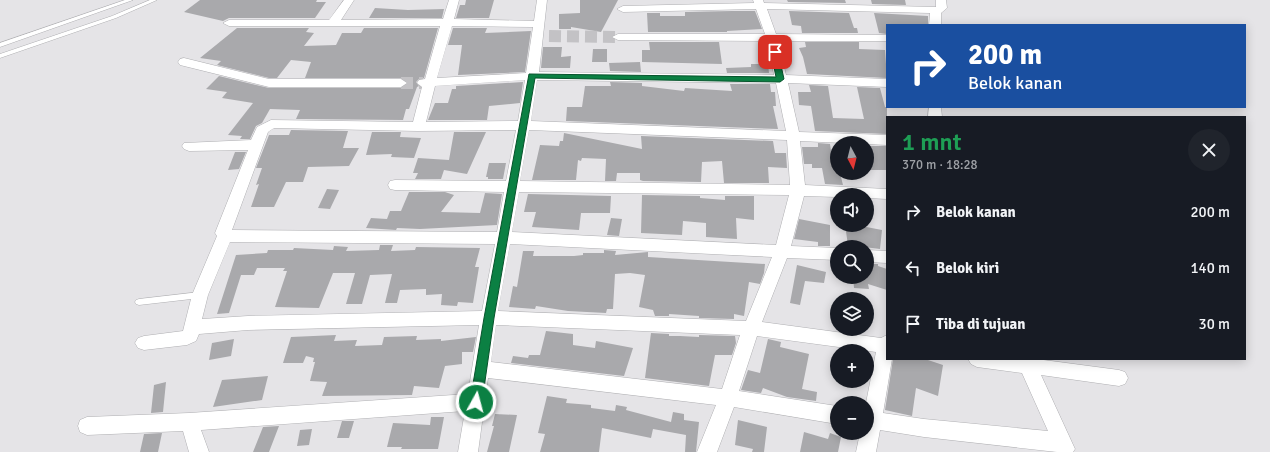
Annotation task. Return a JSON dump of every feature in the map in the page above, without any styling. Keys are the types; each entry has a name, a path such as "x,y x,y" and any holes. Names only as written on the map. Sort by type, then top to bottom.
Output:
{"street":[{"path":"332,24 349,0"},
{"path":"418,127 426,83 454,0"},
{"path":"468,452 480,369 522,125 541,32 542,0"},
{"path":"707,452 782,251 798,190 793,135 772,38 759,3"},
{"path":"623,9 759,3 939,5 935,24"},
{"path":"229,23 332,24 447,22 541,32"},
{"path":"618,37 886,38"},
{"path":"184,62 269,83 401,83"},
{"path":"426,83 532,76 780,79 886,83"},
{"path":"144,343 187,338 196,326 200,295 225,236 224,229 262,130 271,124 418,127 522,125 886,140"},
{"path":"189,146 256,145"},
{"path":"395,185 798,190 886,194"},
{"path":"225,236 503,238 830,254"},
{"path":"874,256 886,257"},
{"path":"196,326 248,323 489,318 752,328 886,345"},
{"path":"874,402 886,349"},
{"path":"989,360 1026,363 1119,378"},
{"path":"1026,363 1064,447"},
{"path":"480,369 728,398 830,414"},
{"path":"87,426 194,421 476,402"},
{"path":"194,421 199,452"},
{"path":"874,421 1064,447"},
{"path":"866,452 868,440"}],"lane":[{"path":"0,45 130,0"},
{"path":"0,56 114,17 154,0"},
{"path":"139,302 200,295"}],"building":[{"path":"200,0 317,0 316,2 326,2 315,18 229,18 223,21 184,12"},
{"path":"466,0 494,0 489,18 456,18 460,5 465,5"},
{"path":"580,0 618,0 601,32 571,27 571,29 559,29 559,14 580,13"},
{"path":"787,0 845,0 846,3 788,2"},
{"path":"871,0 905,0 906,5 872,4"},
{"path":"375,8 408,10 444,9 442,18 369,18"},
{"path":"755,11 762,29 727,32 648,32 647,13 660,13 660,16 685,16 685,12"},
{"path":"789,11 849,13 854,28 857,28 858,33 802,33 801,26 792,25"},
{"path":"874,13 928,16 928,24 886,24 886,34 879,33"},
{"path":"237,28 309,28 306,32 314,33 304,46 336,45 342,33 361,33 364,28 438,28 424,78 419,79 416,82 419,86 417,87 409,109 406,109 403,120 296,119 300,110 270,109 262,123 256,126 250,139 240,139 242,136 228,135 253,103 222,98 227,92 206,89 219,76 269,88 401,88 408,83 401,78 305,78 311,62 291,60 277,78 269,78 217,65 221,61 200,58"},
{"path":"453,28 487,28 485,33 531,31 525,72 458,75 462,45 448,45"},
{"path":"649,42 719,42 722,64 642,62 642,50 650,50"},
{"path":"805,42 859,42 859,49 885,50 886,78 807,74 799,48 806,47"},
{"path":"543,47 562,47 561,57 571,56 570,68 541,68"},
{"path":"593,49 607,49 607,62 592,62"},
{"path":"640,62 641,72 610,71 609,63"},
{"path":"751,64 768,64 769,73 727,73 726,68 751,67"},
{"path":"523,82 520,103 489,106 487,120 428,120 435,103 448,103 452,89 456,89 456,86"},
{"path":"610,82 642,83 642,86 684,91 685,88 732,91 730,84 770,84 771,92 775,92 776,106 773,106 778,129 566,121 567,107 582,107 585,86 611,86"},
{"path":"809,85 828,86 833,118 864,119 857,87 880,88 885,107 887,108 886,134 815,131 811,106 799,105 798,92 811,92"},
{"path":"291,130 348,131 343,148 359,148 349,166 308,167 303,182 286,182 274,207 251,207 259,184 256,185 262,168 256,168 269,135 289,135"},
{"path":"372,132 401,132 400,137 421,138 414,158 391,157 392,154 366,155"},
{"path":"454,132 486,132 467,174 444,170 441,179 415,179 418,173 413,173 418,158 449,160"},
{"path":"564,133 642,149 641,136 773,141 775,153 786,153 787,168 768,167 769,183 724,183 722,161 702,162 701,182 643,181 640,180 640,173 617,173 616,181 605,181 606,159 582,158 581,161 578,160 576,180 532,180 540,145 559,146 560,141 563,141"},
{"path":"818,143 830,144 830,180 842,180 843,185 825,184 822,168 812,168 812,164 804,164 802,147 818,147"},
{"path":"874,146 886,146 886,170 874,170"},
{"path":"235,152 246,152 239,169 228,170"},
{"path":"489,163 506,163 503,179 488,179 488,177 486,177"},
{"path":"327,189 339,190 330,209 318,208"},
{"path":"409,192 445,192 454,195 441,212 480,213 485,193 502,194 497,225 420,229 397,228 396,230 366,228 371,218 387,219 390,211 401,211"},
{"path":"528,194 611,196 610,213 581,213 579,230 532,227 536,212 524,212"},
{"path":"642,195 700,196 700,198 725,200 725,196 754,196 754,220 736,218 737,239 706,237 706,223 683,221 682,235 641,233"},
{"path":"611,218 622,219 619,236 607,235"},
{"path":"799,219 830,225 830,246 818,246 818,242 794,239"},
{"path":"874,228 882,230 880,249 874,248 874,240 847,240 846,232 874,232"},
{"path":"380,245 393,245 391,251 415,250 416,247 480,248 475,267 479,267 473,303 458,302 457,306 441,305 442,294 426,295 426,289 400,290 397,303 385,303 392,274 370,275 362,304 346,304 355,273 333,273 319,308 275,307 287,271 283,271 285,268 257,268 254,275 241,275 229,313 217,314 236,255 267,253 268,250 293,250 294,248 333,250 334,246 348,247 346,251 379,250"},
{"path":"604,250 616,251 615,255 648,252 648,257 765,264 764,273 760,284 749,282 744,316 734,314 734,319 699,318 699,316 669,314 669,316 655,316 653,310 639,307 645,275 630,273 615,274 613,309 607,309 606,313 568,311 536,306 535,309 509,307 513,286 517,287 523,251 534,251 533,256 574,256 583,255 583,253 604,253"},
{"path":"874,264 878,264 878,266 886,269 886,290 868,284 874,284"},
{"path":"797,265 826,272 824,283 805,281 800,305 790,303"},
{"path":"854,284 868,284 869,289 854,288"},
{"path":"546,331 573,334 573,345 595,348 596,341 633,348 624,376 511,363 513,356 528,358 529,355 540,355"},
{"path":"651,333 669,334 669,336 735,336 736,343 732,355 715,355 709,386 645,378"},
{"path":"336,335 334,341 357,340 355,346 382,345 384,337 417,336 416,340 441,339 441,341 476,337 473,352 462,352 462,364 445,366 439,388 414,386 412,395 322,396 327,382 310,381 315,362 313,362 314,358 306,356 303,363 283,363 291,337"},
{"path":"234,339 231,356 209,360 212,343"},
{"path":"768,339 781,342 780,347 809,354 802,389 817,392 816,401 787,397 763,388 761,393 741,390 748,370 760,373"},
{"path":"893,360 928,360 943,365 938,396 916,388 912,416 885,410"},
{"path":"268,376 262,400 213,407 222,380"},
{"path":"166,382 163,412 151,413 154,385"},
{"path":"547,396 567,399 566,403 591,405 591,408 615,411 616,405 627,407 626,410 671,422 673,412 684,414 684,420 699,422 696,452 685,452 686,435 653,429 651,438 602,428 599,452 540,452 545,434 538,433"},
{"path":"495,414 517,415 509,452 487,452 494,426 492,426"},
{"path":"431,417 444,417 438,449 401,449 402,447 387,447 393,423 430,425"},
{"path":"738,420 767,427 764,452 752,452 753,449 735,445"},
{"path":"342,421 354,421 349,438 337,438"},
{"path":"279,426 269,452 253,452 263,427"},
{"path":"312,429 309,445 297,446 300,430"},
{"path":"804,432 828,439 830,433 830,440 840,440 838,452 800,452"},
{"path":"162,433 158,452 140,452 144,434"}],"tunnel":[{"path":"549,36 618,37"},
{"path":"401,83 423,83"}],"route":[{"path":"476,402 480,369 522,125 532,76 780,79 775,52"}]}
